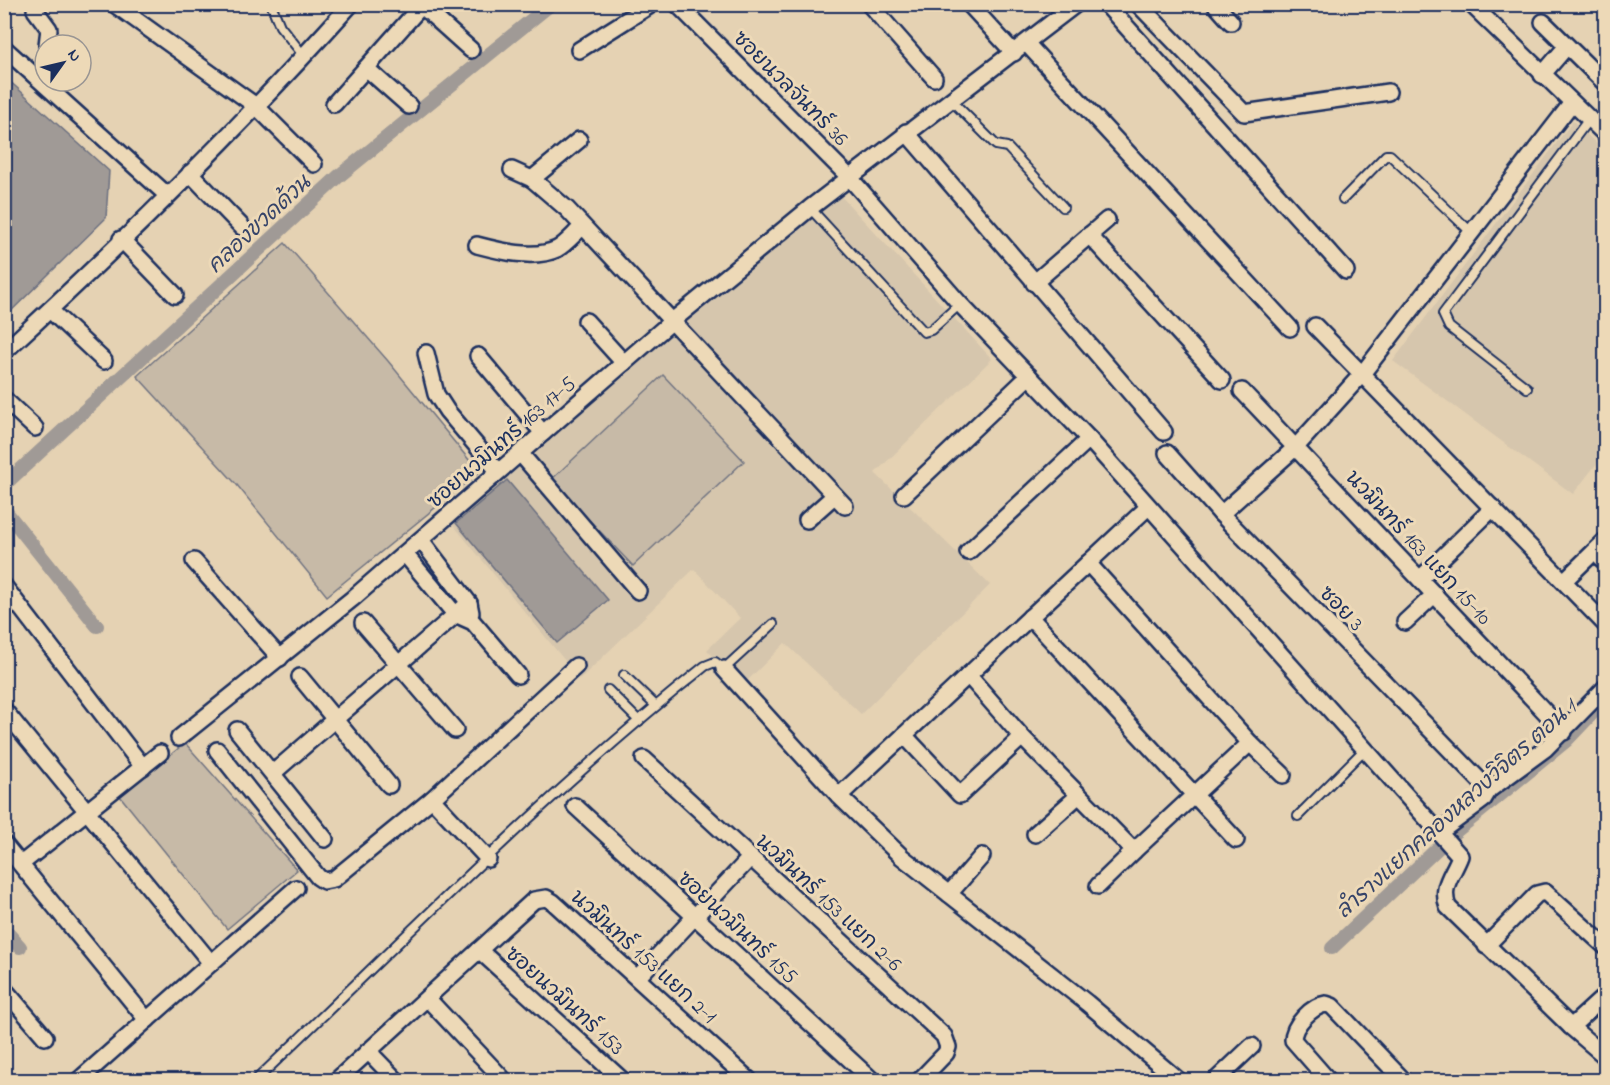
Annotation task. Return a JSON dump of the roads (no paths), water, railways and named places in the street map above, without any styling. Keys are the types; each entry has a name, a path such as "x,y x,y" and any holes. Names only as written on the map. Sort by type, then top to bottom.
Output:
{"street":[{"path":"114,4 256,106 314,164"},
{"path":"4,352 190,173 284,78 351,4"},
{"path":"579,50 652,4"},
{"name":"ซอยนวลจันทร์ 36","path":"677,4 849,177 960,304 1089,439 1147,508 1455,849 1460,856 1445,886 1444,896 1448,907 1486,946"},
{"path":"869,4 934,78"},
{"path":"969,4 1021,48 1290,328"},
{"name":"ซอยนวมินทร์ 163 17-5","path":"179,738 405,554 671,322 810,208 906,132 1021,48 1076,4"},
{"path":"1106,4 1346,271"},
{"path":"1138,4 1244,113 1388,92"},
{"path":"1215,4 1231,22"},
{"path":"1471,4 1605,135"},
{"path":"334,104 422,5 471,50"},
{"path":"35,10 50,29 49,33"},
{"path":"1543,22 1605,84"},
{"path":"1542,75 1567,46"},
{"path":"4,48 30,69 167,195"},
{"path":"30,69 33,65"},
{"path":"366,68 409,106"},
{"path":"1221,514 1296,447 1362,374 1571,104"},
{"path":"906,132 1164,432"},
{"path":"532,179 579,141"},
{"path":"512,170 532,179 567,209 839,501 807,520"},
{"path":"190,173 242,227"},
{"path":"1034,283 1107,220"},
{"path":"477,245 516,253 549,252 560,248 582,227"},
{"path":"1089,235 1222,380"},
{"path":"121,239 175,295"},
{"path":"50,310 104,361"},
{"path":"586,321 624,363"},
{"path":"1315,326 1605,625"},
{"path":"426,353 436,394 498,471"},
{"path":"478,356 543,433"},
{"path":"904,495 1029,376"},
{"name":"นวมินทร์ 163 แยก 15-10","path":"1242,391 1564,732"},
{"path":"4,399 35,428"},
{"path":"968,552 1089,439"},
{"path":"520,453 638,591"},
{"name":"ซอย 3","path":"1167,453 1221,514 1489,789"},
{"path":"839,796 1147,508"},
{"path":"1420,579 1493,508"},
{"path":"421,540 469,603 473,622"},
{"path":"1564,581 1605,540"},
{"path":"1594,552 1605,563"},
{"path":"405,554 455,614 473,622 518,675"},
{"path":"194,561 280,658"},
{"path":"1088,563 1283,776"},
{"path":"4,586 143,767"},
{"path":"1405,622 1435,594"},
{"path":"273,773 469,603"},
{"path":"1030,617 1236,840"},
{"path":"363,623 455,730"},
{"path":"217,750 302,858 324,881 342,874 432,799 576,666"},
{"path":"724,669 839,796 902,856 1087,1003 1178,1080"},
{"path":"968,675 1022,737 1134,851"},
{"path":"300,677 389,785"},
{"path":"1441,833 1483,800 1489,789 1515,772 1564,732 1605,687"},
{"path":"4,711 211,963"},
{"path":"237,730 324,839"},
{"path":"903,735 960,795 1022,737"},
{"path":"1098,886 1192,794 1250,742"},
{"path":"21,864 160,753"},
{"name":"นวมินทร์ 153 แยก 2-6","path":"644,759 944,1036 948,1047 946,1053 920,1080"},
{"path":"1035,834 1078,796"},
{"path":"432,799 488,859"},
{"name":"ซอยนวมินทร์ 155","path":"575,806 872,1080"},
{"path":"4,844 147,1020"},
{"path":"949,894 982,856"},
{"path":"638,977 750,858"},
{"path":"79,1080 296,888"},
{"path":"1605,947 1545,892 1537,894 1486,946 1605,1057"},
{"name":"นวมินทร์ 153 แยก 2-1","path":"479,950 534,900 546,898 638,977 749,1080"},
{"path":"337,1080 479,950"},
{"name":"ซอยนวมินทร์ 153","path":"479,950 622,1080"},
{"path":"4,989 45,1037"},
{"path":"1571,1027 1605,995"},
{"path":"426,998 502,1078"},
{"path":"1328,1080 1293,1040 1297,1027 1313,1010 1326,1004 1332,1006 1403,1080"},
{"path":"1216,1080 1252,1046"},
{"path":"368,1052 396,1080"}],"lane":[{"path":"271,4 280,26 304,56"},
{"path":"950,99 996,145 1007,147 1063,207"},
{"path":"1527,388 1449,327 1443,314 1589,119"},
{"path":"1343,199 1386,155 1390,155 1472,232"},
{"path":"810,208 924,332 931,330 960,304"},
{"path":"256,1080 488,859 656,706 705,666 715,662 724,669 773,624"},
{"path":"624,675 656,706"},
{"path":"609,690 639,721"},
{"path":"1298,816 1366,748"}],"waterway":[{"name":"คลองขวดด้วน","path":"4,485 339,176 551,4"},
{"path":"4,509 97,626"},
{"name":"ลำรางแยกคลองหลวงวิจิตร ตอน 1","path":"1332,948 1455,832 1567,740 1606,699"},
{"path":"4,929 20,947"}]}
